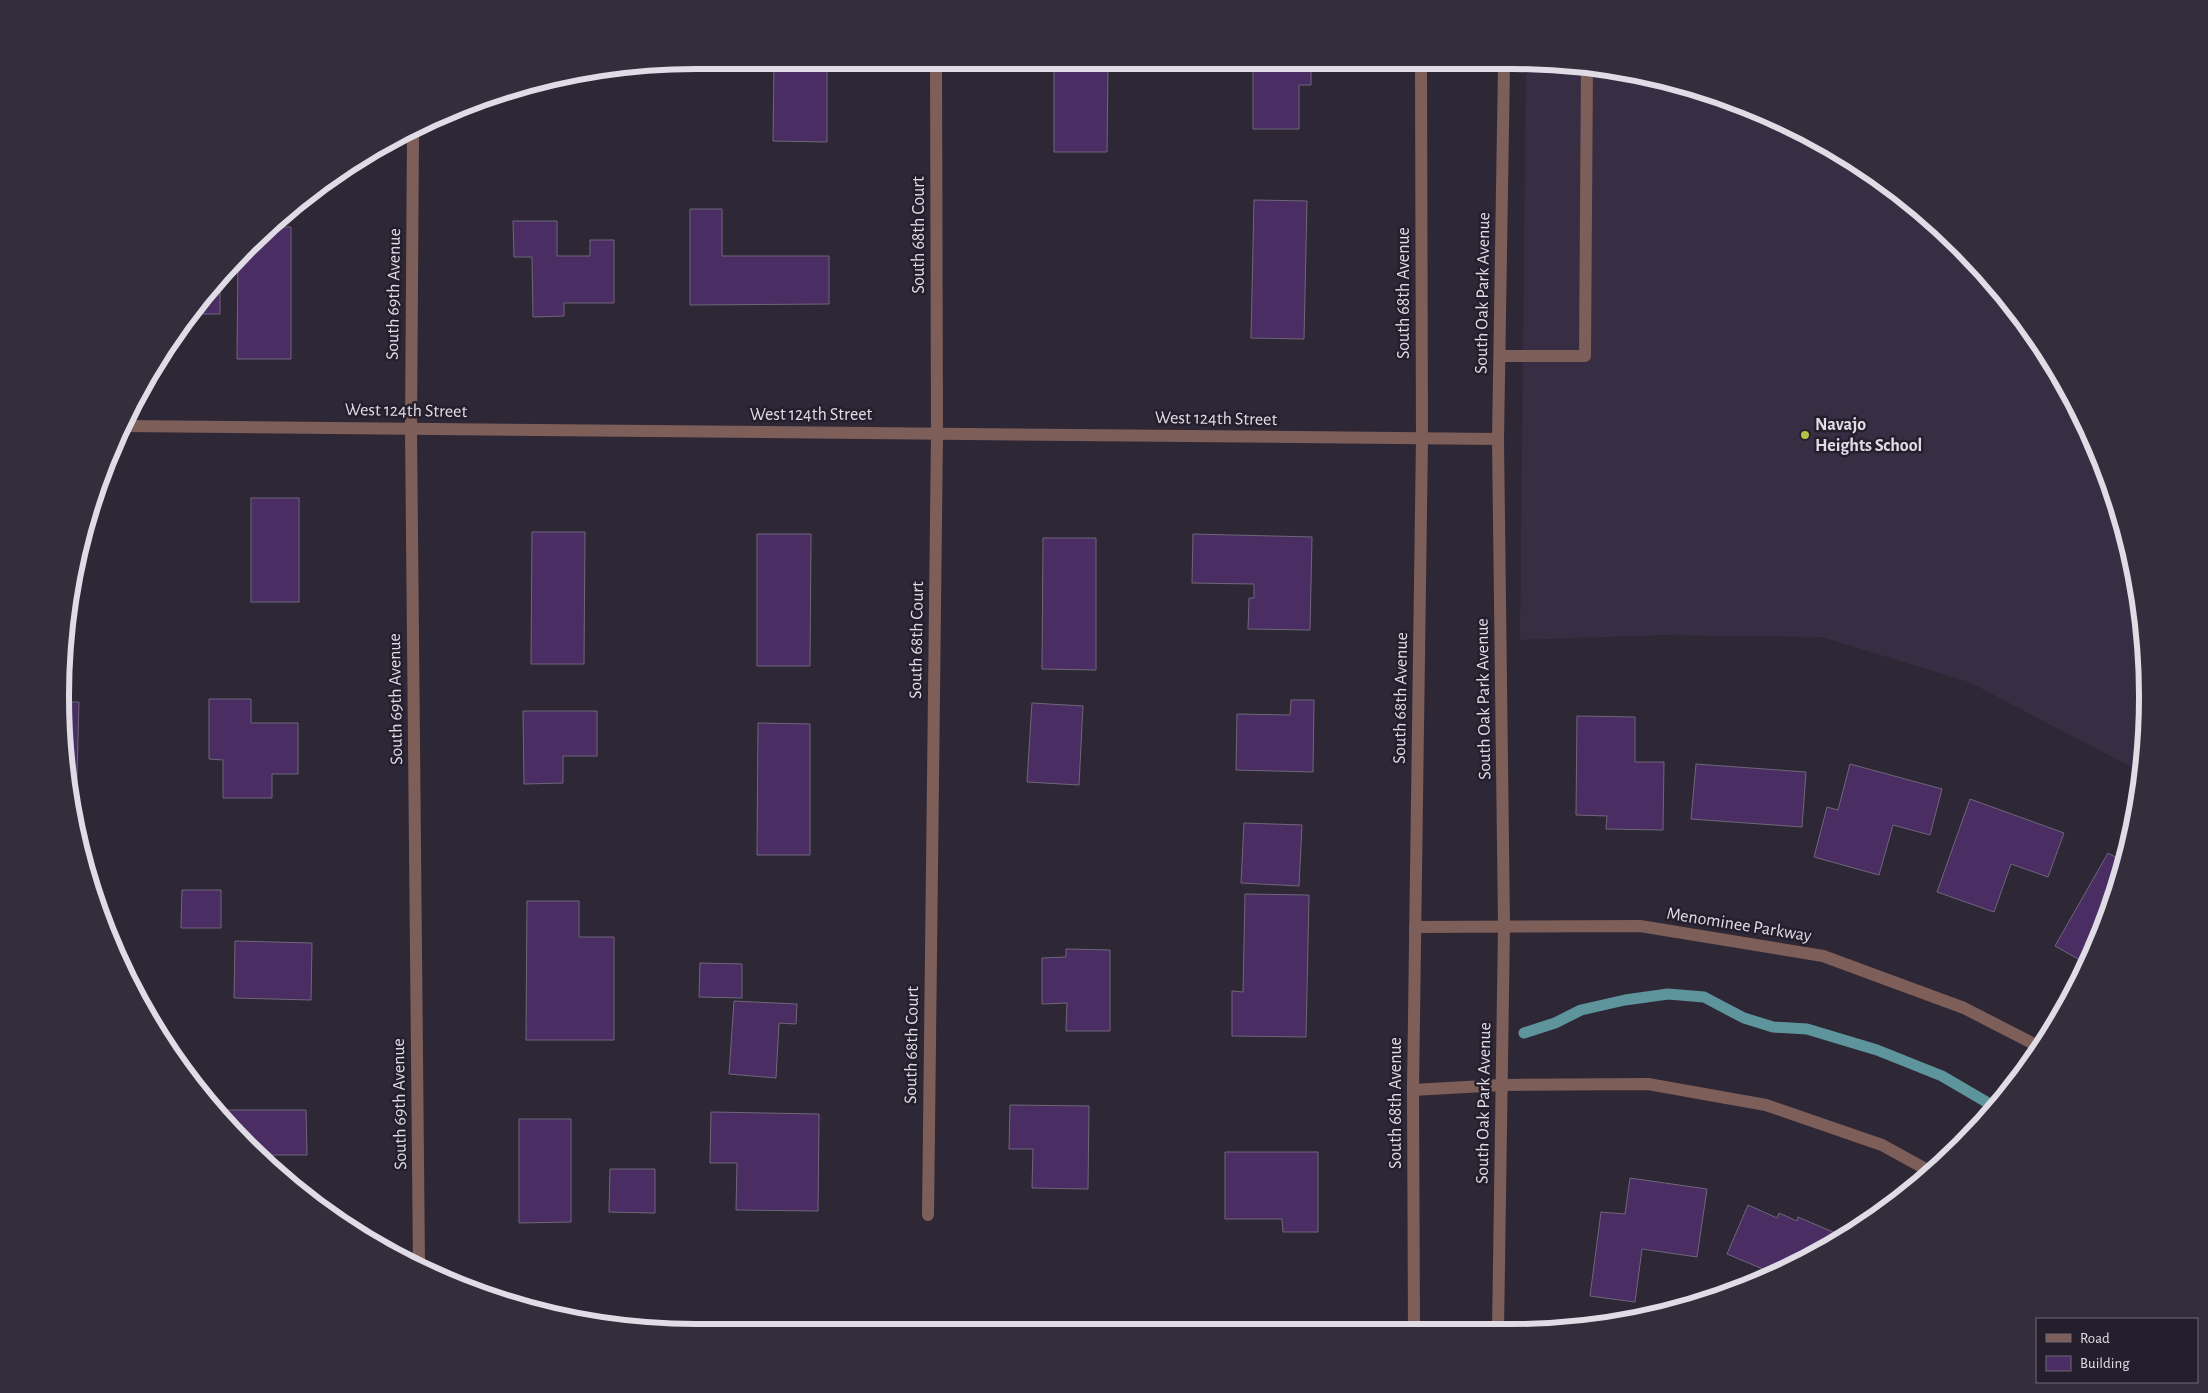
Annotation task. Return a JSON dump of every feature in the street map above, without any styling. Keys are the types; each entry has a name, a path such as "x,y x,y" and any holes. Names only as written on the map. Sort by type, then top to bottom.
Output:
{"street":[{"name":"South 68th Court","path":"928,1215 937,433 936,69"},
{"name":"South 68th Avenue","path":"1414,1324 1412,1090 1422,438 1421,69"},
{"name":"South Oak Park Avenue","path":"1498,1324 1504,926 1498,439 1504,69"},
{"path":"1500,356 1585,356 1587,73"},
{"name":"South 69th Avenue","path":"413,136 410,429 419,1260"},
{"name":"West 124th Street","path":"130,426 1498,439"},
{"name":"Menominee Parkway","path":"1415,927 1640,926 1823,956 1964,1008 2034,1043"},
{"path":"1412,1090 1502,1085 1648,1084 1766,1105 1882,1145 1925,1168"}],"shaded area":[{"name":"Navajo Heights School","path":"1526,69 1553,70 1593,74 1674,90 1713,102 1789,133 1825,153 1894,198 1955,253 2010,314 2055,383 2075,419 2106,495 2118,534 2134,615 2138,655 2138,738 2135,769 1969,682 1822,637 1664,635 1520,640"}],"building":[{"path":"774,69 827,69 827,142 773,141"},
{"path":"1054,69 1108,69 1107,152 1054,152"},
{"path":"1253,69 1311,69 1311,85 1299,85 1299,129 1253,129"},
{"path":"1254,200 1307,201 1304,339 1251,338"},
{"path":"690,209 722,209 722,256 829,256 829,304 690,305"},
{"path":"513,221 557,221 557,256 590,256 590,240 614,240 614,303 564,303 564,316 533,317 532,257 514,257"},
{"path":"281,227 291,227 291,359 237,359 238,269"},
{"path":"220,289 220,314 198,314"},
{"path":"251,498 299,498 299,602 251,602"},
{"path":"532,532 585,532 584,664 531,664"},
{"path":"757,534 811,534 810,666 757,666"},
{"path":"1193,534 1312,537 1310,630 1248,629 1249,598 1254,598 1254,584 1192,583"},
{"path":"1043,538 1096,538 1096,670 1042,669"},
{"path":"209,699 251,699 251,723 298,723 298,774 272,774 272,798 223,798 223,760 209,759"},
{"path":"1291,700 1314,700 1313,772 1236,770 1237,714 1290,715"},
{"path":"69,702 79,702 77,793 70,738"},
{"path":"1032,703 1083,706 1079,785 1027,782"},
{"path":"523,711 597,711 597,756 563,756 563,783 524,784"},
{"path":"1577,716 1635,717 1635,762 1664,762 1663,830 1606,829 1607,816 1576,815"},
{"path":"758,723 810,724 810,855 757,855"},
{"path":"1696,764 1806,772 1802,827 1691,819"},
{"path":"1850,764 1942,789 1930,835 1893,825 1879,875 1814,857 1827,807 1838,810"},
{"path":"1970,799 2064,833 2048,877 2011,864 1994,912 1937,892"},
{"path":"1244,823 1302,825 1299,886 1241,883"},
{"path":"2108,853 2118,859 2106,898 2081,961 2055,946"},
{"path":"182,890 221,890 221,928 181,928"},
{"path":"1245,894 1309,895 1306,1037 1232,1036 1232,991 1243,992"},
{"path":"527,901 579,901 579,937 614,937 614,1040 526,1040"},
{"path":"235,941 312,943 311,1000 234,998"},
{"path":"1066,949 1110,950 1110,1031 1066,1031 1067,1003 1042,1004 1042,958 1066,957"},
{"path":"700,963 742,964 742,998 699,997"},
{"path":"734,1001 797,1004 796,1024 779,1023 776,1078 729,1074"},
{"path":"1010,1105 1089,1106 1088,1189 1032,1188 1033,1149 1009,1149"},
{"path":"225,1110 306,1110 307,1155 269,1155"},
{"path":"711,1112 819,1114 818,1211 736,1210 737,1163 710,1163"},
{"path":"519,1119 571,1119 571,1222 519,1223"},
{"path":"1225,1152 1318,1152 1318,1232 1283,1232 1282,1219 1225,1219"},
{"path":"610,1169 655,1169 655,1213 609,1212"},
{"path":"1630,1178 1707,1189 1697,1257 1642,1249 1635,1302 1590,1296 1601,1212 1625,1214"},
{"path":"1748,1205 1777,1218 1779,1213 1797,1221 1798,1217 1836,1233 1789,1260 1766,1270 1727,1254"}],"waterway":[{"path":"1524,1033 1555,1023 1581,1010 1625,1000 1668,994 1704,997 1744,1018 1773,1027 1807,1029 1877,1050 1942,1076 1989,1103"}],"place":[{"name":"Navajo Heights School","path":"1805,435"}]}
